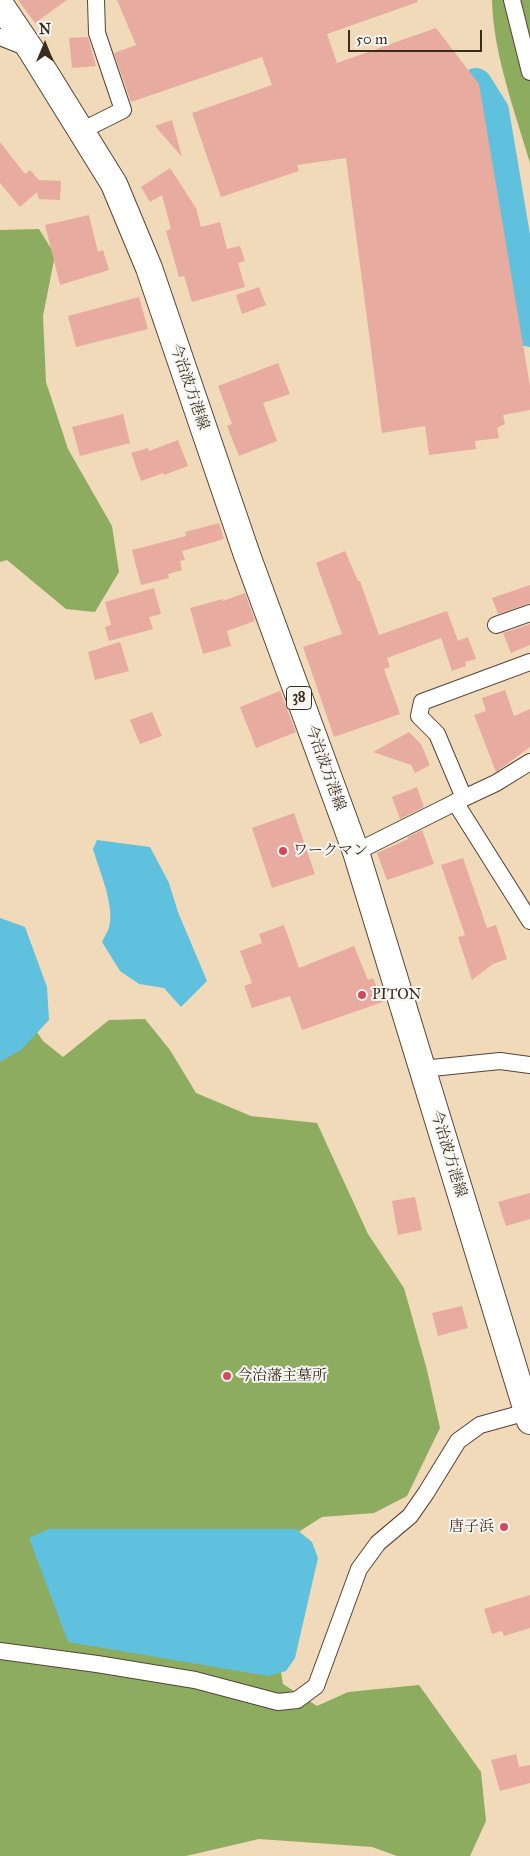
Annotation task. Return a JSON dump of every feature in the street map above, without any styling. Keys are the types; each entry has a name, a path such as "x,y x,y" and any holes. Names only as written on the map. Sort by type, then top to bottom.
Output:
{"main road":[{"name":"今治波方港線","path":"0,4 31,50 114,184 149,268 247,555 356,852 529,1417"}],"street":[{"path":"81,131 123,110 97,33 96,0"},
{"path":"512,0 530,72"},
{"path":"0,37 31,50"},
{"path":"496,624 530,612"},
{"path":"530,662 422,702 419,716 437,734 459,800 530,921"},
{"path":"356,852 496,783 530,762"},
{"path":"422,1069 500,1061 530,1065"},
{"path":"0,1651 195,1680 278,1702 297,1700 316,1686 359,1568 378,1543 410,1516 458,1441 480,1425 529,1417"}],"green space":[{"path":"492,0 530,0 530,163 496,41"},
{"path":"39,229 55,255 43,316 46,382 68,449 112,526 119,572 95,612 66,609 7,560 0,562 0,230"},
{"path":"0,978 43,1041 63,1057 109,1020 145,1019 170,1050 196,1093 251,1116 317,1123 368,1234 404,1288 427,1370 440,1428 407,1496 374,1513 322,1517 261,1556 283,1684 317,1706 348,1692 419,1685 481,1772 486,1821 470,1856 397,1856 372,1847 259,1839 186,1856 0,1856"}],"water":[{"path":"97,840 150,847 169,883 178,912 207,981 181,1007 164,988 139,984 120,971 102,942 109,927 110,909 93,849"},
{"path":"0,918 25,927 47,987 49,1020 21,1050 0,1062"},
{"path":"49,1529 296,1529 312,1542 318,1558 295,1658 286,1671 268,1676 68,1642 29,1538"}],"building":[{"path":"18,0 67,0 35,23"},
{"path":"117,0 417,0 418,2 327,34 337,63 436,28 479,84 530,386 530,410 503,415 505,424 497,428 499,438 475,441 476,449 429,455 425,426 382,433 346,158 297,165 299,171 221,197 192,113 272,85 262,57 131,102 114,53 136,45"},
{"path":"88,37 96,66 72,68 69,38"},
{"path":"172,120 182,157 155,126"},
{"path":"0,142 25,174 30,170 39,180 61,181 60,200 39,199 37,192 20,207 0,183"},
{"path":"170,168 196,208 201,227 220,222 227,249 240,246 245,261 238,263 245,287 192,302 184,276 179,277 166,231 171,229 162,195 150,202 141,187"},
{"path":"89,215 98,252 103,250 109,270 60,285 45,225"},
{"path":"259,287 266,305 242,314 236,295"},
{"path":"139,297 148,329 76,347 68,316"},
{"path":"278,363 290,394 263,403 277,441 239,456 227,426 232,424 218,386"},
{"path":"123,414 130,443 80,456 72,427"},
{"path":"178,440 188,466 141,481 131,453 148,448 149,451"},
{"path":"219,523 224,539 182,551 185,560 180,561 182,570 168,574 169,578 141,585 132,550 186,536 185,532"},
{"path":"345,551 358,581 360,581 379,635 447,611 458,641 468,637 476,659 465,662 466,666 452,671 441,638 387,658 390,667 384,669 400,714 334,737 303,647 342,634 316,563"},
{"path":"530,585 530,603 498,614 492,598"},
{"path":"154,588 161,614 149,617 153,629 109,641 105,627 111,625 105,602"},
{"path":"245,593 255,621 227,631 231,646 203,654 190,608 223,599 223,601"},
{"path":"530,624 530,645 511,653 503,633"},
{"path":"120,642 129,671 95,680 88,652"},
{"path":"505,690 514,716 530,709 530,747 496,772 474,715 486,711 482,698"},
{"path":"280,691 296,732 256,748 240,707"},
{"path":"152,712 162,736 140,744 130,720"},
{"path":"409,732 421,744 430,765 415,773 411,765 373,752"},
{"path":"417,787 424,807 400,819 392,797"},
{"name":"ワークマン","path":"294,813 315,874 272,888 252,828"},
{"path":"422,830 434,864 387,880 377,853 408,839 408,837"},
{"path":"463,858 487,928 496,925 507,959 493,964 472,980 458,937 465,935 441,865"},
{"path":"284,925 299,968 354,946 368,980 373,978 383,1002 302,1030 290,996 252,1008 244,986 252,983 240,951 262,943 259,934"},
{"path":"530,1193 530,1219 506,1226 498,1202"},
{"path":"415,1197 422,1230 398,1235 392,1201"},
{"path":"462,1306 468,1328 438,1336 432,1313"},
{"path":"530,1595 530,1628 504,1636 502,1631 492,1634 484,1609"},
{"path":"516,1754 519,1767 530,1765 530,1783 500,1791 491,1760"}],"waterway":[{"path":"476,84 493,111 530,331"}],"place":[{"name":"ワークマン","path":"283,851"},
{"name":"PITON","path":"362,995"},
{"name":"今治藩主墓所","path":"227,1376"},
{"name":"唐子浜","path":"504,1527"}]}
